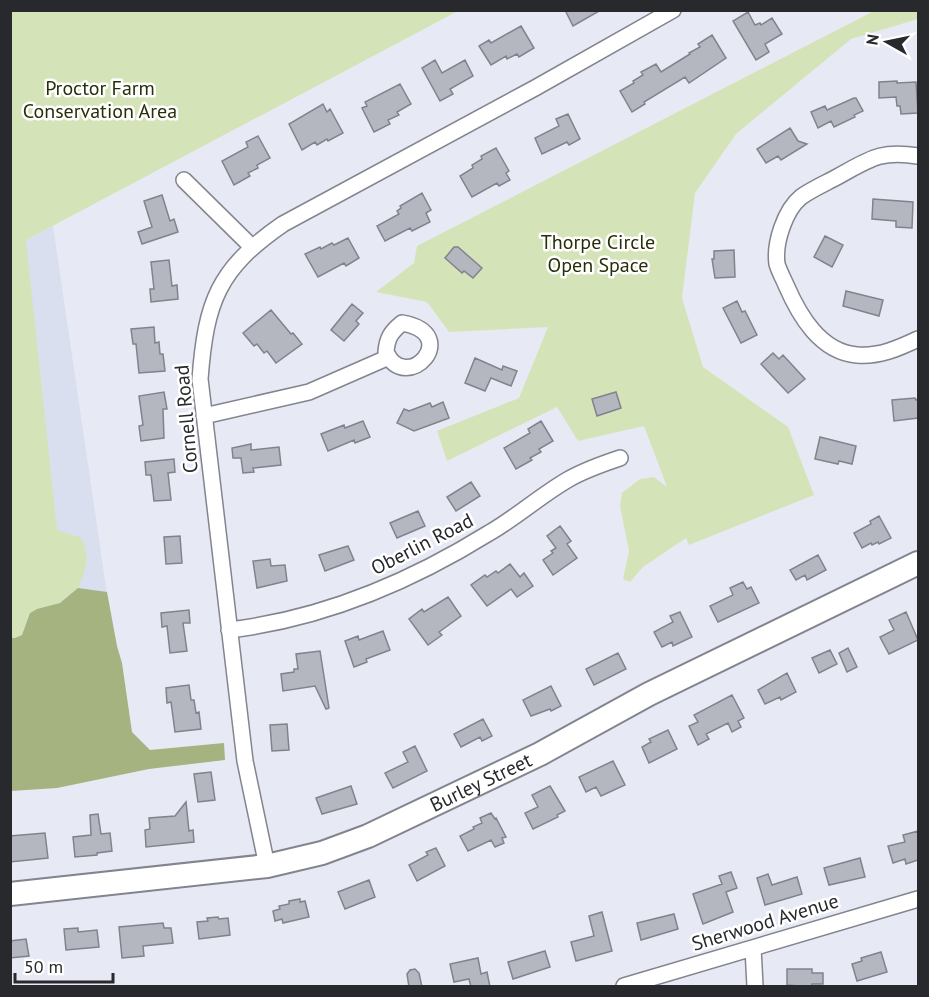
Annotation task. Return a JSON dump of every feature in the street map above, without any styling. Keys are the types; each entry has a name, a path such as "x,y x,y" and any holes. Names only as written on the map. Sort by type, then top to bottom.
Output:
{"main road":[{"name":"Burley Street","path":"10,894 267,866 322,854 368,836 540,754 650,694 918,563"}],"street":[{"name":"Cornell Road","path":"267,866 245,761 200,379 202,344 218,289 232,267 283,224 535,88 673,10"},
{"path":"918,156 889,153 870,158 800,198 781,228 777,245 777,265 790,294 807,324 821,340 837,350 856,355 886,352 918,339"},
{"path":"184,180 252,248"},
{"path":"204,416 309,392 389,357"},
{"name":"Oberlin Road","path":"229,630 255,627 331,608 392,585 461,550 584,471 620,458"},
{"name":"Sherwood Avenue","path":"624,987 918,899"},
{"path":"753,948 755,987"}],"shaded area":[{"path":"53,226 107,594 10,739 10,248"}],"green space":[{"name":"Proctor Farm Conservation Area","path":"11,11 458,11 26,240 57,530 80,537 84,543 87,558 78,588 60,603 30,613 22,635 15,638 11,638"},
{"name":"Thorpe Circle Open Space","path":"874,11 918,11 918,19 851,39 736,134 695,193 682,298 703,367 788,427 814,495 689,545 686,538 643,567 630,582 623,579 629,551 620,506 622,493 640,479 654,477 667,487 644,426 578,441 557,407 447,461 437,431 519,398 548,327 449,332 427,302 376,292 414,263 417,246"},
{"path":"78,588 107,592 122,663 132,732 150,750 224,743 225,760 149,769 57,788 11,791 11,638 22,635 30,613 60,603"}],"building":[{"path":"565,10 601,10 573,26"},
{"path":"748,12 755,25 760,23 761,25 772,18 782,34 765,44 769,52 756,60 733,21"},
{"path":"521,26 534,48 519,57 517,54 507,59 506,56 491,65 479,46 489,40 491,43"},
{"path":"712,35 726,58 689,83 685,77 632,112 620,91 643,75 641,72 656,64 661,72 700,47 698,44"},
{"path":"435,60 442,73 465,60 473,76 450,89 453,94 440,101 422,68"},
{"path":"897,81 897,83 916,82 918,113 901,114 896,97 879,98 879,82"},
{"path":"400,84 411,104 397,112 399,115 388,120 390,124 374,132 362,108 367,106 365,102"},
{"path":"854,98 863,111 834,127 831,121 818,128 811,112 825,106 827,110"},
{"path":"323,104 327,112 330,109 343,133 317,145 315,142 302,150 289,124"},
{"path":"568,114 580,139 569,145 567,142 542,154 535,138 559,126 556,119"},
{"path":"790,128 798,141 807,144 781,160 778,156 766,163 757,149"},
{"path":"258,136 270,158 248,173 250,176 234,185 222,161 248,147 246,142"},
{"path":"496,148 509,171 506,173 510,180 499,186 497,183 472,197 460,176 473,168 472,165 482,159 481,156"},
{"path":"422,193 431,210 426,213 430,222 412,231 410,228 385,241 377,226 399,214 397,211 401,208 400,206"},
{"path":"162,195 170,221 174,219 178,232 142,244 138,232 152,227 144,201"},
{"path":"873,199 913,202 912,228 896,227 896,221 872,219"},
{"path":"825,236 843,245 832,267 814,257"},
{"path":"348,238 359,258 318,277 305,254"},
{"path":"454,247 458,247 482,268 473,278 464,271 462,273 445,258"},
{"path":"734,250 735,277 715,278 712,259 714,259 714,251"},
{"path":"169,260 172,286 177,285 178,299 151,302 150,289 154,289 151,262"},
{"path":"846,291 883,300 879,316 843,306"},
{"path":"737,301 742,312 745,311 757,335 741,343 723,308"},
{"path":"352,304 363,313 356,321 359,324 344,341 331,330"},
{"path":"271,310 302,344 276,363 267,351 264,353 257,344 254,346 243,333"},
{"path":"154,327 155,343 159,342 165,371 139,373 136,344 133,344 131,329"},
{"path":"773,353 779,359 783,355 805,379 788,393 761,364"},
{"path":"475,358 502,370 503,366 517,371 511,386 491,378 485,391 465,383"},
{"path":"164,392 167,409 163,409 164,438 141,441 139,426 143,425 139,396"},
{"path":"616,392 621,408 597,416 592,399"},
{"path":"918,399 918,418 894,421 892,400"},
{"path":"443,402 449,418 414,431 397,423 404,409 409,411 430,403 432,407"},
{"path":"363,421 370,437 355,443 354,440 328,451 321,434"},
{"path":"541,421 553,441 539,449 541,452 530,458 532,460 516,469 504,448 530,433 528,429"},
{"path":"820,437 856,446 852,464 839,461 838,464 815,459"},
{"path":"251,444 251,450 279,447 281,465 253,468 254,472 243,473 241,458 233,458 232,448"},
{"path":"174,459 175,472 168,473 171,500 154,501 151,475 146,475 145,462"},
{"path":"471,482 480,496 456,511 447,497"},
{"path":"418,511 425,526 397,538 390,523"},
{"path":"879,516 891,538 862,548 854,533 871,524 870,521"},
{"path":"560,526 571,541 567,544 577,558 553,575 543,560 556,548 547,536"},
{"path":"180,536 182,563 166,564 164,537"},
{"path":"348,546 354,560 325,571 319,555"},
{"path":"818,555 826,570 807,580 805,575 796,580 790,570"},
{"path":"270,559 271,566 285,565 287,581 257,588 253,561"},
{"path":"510,564 520,577 524,573 533,586 517,597 511,589 487,606 471,585 485,575 487,577 496,571 498,573"},
{"path":"743,582 747,589 751,587 759,603 718,622 710,606 733,595 730,588"},
{"path":"448,597 461,616 439,632 442,635 428,645 409,619 422,609 424,612"},
{"path":"189,610 190,623 183,623 187,651 170,653 167,626 162,627 161,613"},
{"path":"680,612 692,637 673,646 672,642 662,647 654,632 673,622 670,616"},
{"path":"906,612 918,640 889,654 880,637 894,630 889,620"},
{"path":"383,631 390,650 366,659 367,662 354,667 345,641 358,636 359,640"},
{"path":"848,648 857,667 847,672 839,653"},
{"path":"830,650 837,664 819,673 812,658"},
{"path":"320,651 329,708 326,709 315,686 283,691 281,674 298,669 296,654"},
{"path":"618,653 626,669 594,685 586,669"},
{"path":"787,673 796,692 781,700 780,697 765,704 758,690"},
{"path":"189,685 191,700 194,700 196,713 199,712 201,729 175,732 171,702 167,703 166,688"},
{"path":"551,686 561,706 531,716 523,700"},
{"path":"732,695 744,718 738,721 741,727 732,732 728,723 706,734 709,739 698,745 689,726 698,722 694,715"},
{"path":"483,719 492,736 482,741 480,737 461,747 454,734"},
{"path":"287,724 289,750 272,751 270,725"},
{"path":"668,730 677,749 649,763 642,747 651,742 649,739"},
{"path":"415,746 427,771 393,788 385,773 408,762 403,752"},
{"path":"613,761 625,785 601,796 596,787 586,792 579,777"},
{"path":"211,772 215,800 198,802 194,774"},
{"path":"351,786 357,804 322,814 316,798"},
{"path":"550,786 565,811 533,829 525,813 538,807 532,795"},
{"path":"186,802 189,831 193,830 194,842 146,847 145,830 150,829 149,818 175,816"},
{"path":"491,813 506,837 502,838 504,843 495,847 491,840 468,851 460,836 474,829 473,827 482,823 480,818"},
{"path":"98,814 101,834 110,833 112,851 75,857 73,837 91,835 90,815"},
{"path":"918,831 918,860 906,864 905,859 893,863 888,846 905,842 903,835"},
{"path":"45,833 48,858 10,862 10,836"},
{"path":"436,848 445,866 417,881 409,865 428,855 426,852"},
{"path":"860,858 865,877 829,885 824,868"},
{"path":"731,872 737,888 726,892 733,912 703,924 693,894 722,884 719,876"},
{"path":"768,874 772,885 797,877 802,894 765,905 757,878"},
{"path":"369,880 375,897 345,909 338,892"},
{"path":"300,899 300,902 305,901 309,917 283,923 282,919 275,921 273,911 280,909 279,906 289,904 289,901"},
{"path":"602,912 612,951 576,961 571,942 594,936 589,916"},
{"path":"674,914 678,929 641,940 637,923"},
{"path":"218,917 219,919 228,918 230,935 199,939 197,922"},
{"path":"163,923 164,928 171,928 173,943 143,946 144,956 122,958 119,927"},
{"path":"78,928 78,932 97,930 99,947 66,950 64,929"},
{"path":"26,939 29,956 10,958 10,941"},
{"path":"545,951 550,967 513,979 508,962"},
{"path":"881,952 887,972 857,981 852,964 862,961 861,958"},
{"path":"478,958 481,974 487,972 490,987 471,987 469,979 454,982 450,964"},
{"path":"415,969 419,973 422,987 409,987 407,974 410,970"},
{"path":"787,969 812,969 812,973 823,973 823,984 812,984 812,987 787,985"}]}
